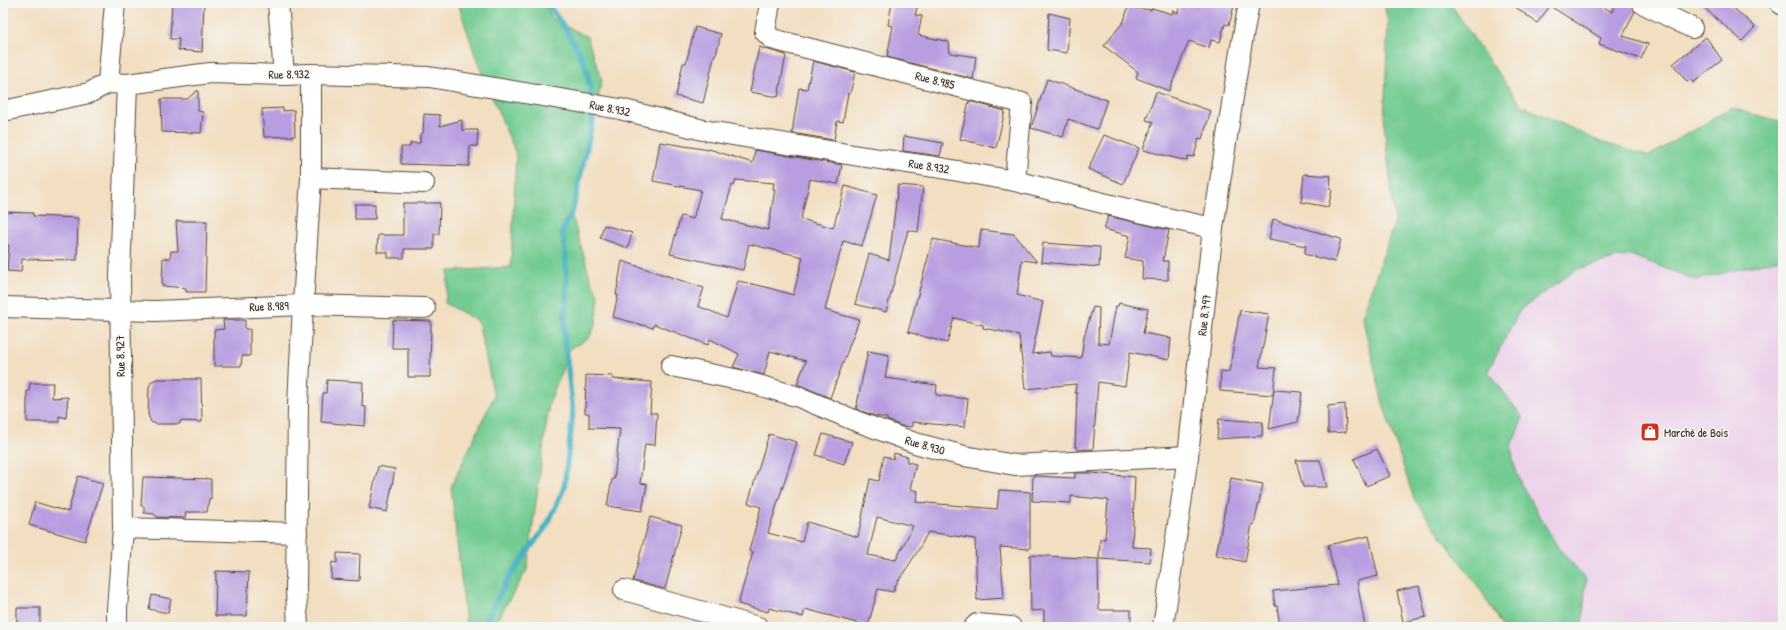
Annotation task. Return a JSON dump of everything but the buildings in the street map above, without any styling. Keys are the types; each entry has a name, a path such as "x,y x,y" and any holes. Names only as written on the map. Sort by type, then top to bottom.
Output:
{"street":[{"name":"Rue 8.927","path":"115,3 122,182 120,310 123,528 116,609 117,627"},
{"path":"278,3 284,75"},
{"name":"Rue 8.985","path":"770,3 765,32 772,39 1022,103 1015,181"},
{"name":"Rue 8.797","path":"1163,627 1188,456 1213,228 1238,65 1250,3"},
{"path":"1642,3 1692,28"},
{"name":"Rue 8.932","path":"3,111 89,93 118,84 210,73 429,77 620,109 703,130 1015,181 1139,212 1213,228"},
{"name":"Rue 8.989","path":"3,307 155,312 303,305 311,178 311,74"},
{"path":"311,178 424,183"},
{"path":"298,627 296,591 298,404 303,305 425,308"},
{"name":"Rue 8.930","path":"672,366 744,380 799,397 856,421 915,443 964,456 1015,465 1188,456"},
{"path":"123,528 297,533"},
{"path":"624,590 758,627"},
{"path":"974,627 977,624 1011,627"}],"shaded area":[{"name":"Marché de Bois","path":"1630,254 1696,280 1783,258 1783,627 1582,627 1586,579 1559,549 1521,484 1514,464 1511,446 1523,418 1488,371 1520,310 1577,269"}],"green space":[{"path":"458,3 545,3 551,18 587,37 602,80 572,216 591,280 599,296 596,324 589,338 570,349 549,404 527,570 493,627 464,627 466,623 451,487 494,396 478,321 445,303 449,271 511,267 516,154 477,61"},
{"path":"1384,3 1450,3 1521,105 1601,142 1649,156 1731,108 1783,122 1783,258 1696,280 1630,255 1577,269 1520,310 1488,371 1523,418 1511,446 1514,464 1521,484 1559,549 1586,579 1582,627 1502,627 1482,592 1414,499 1383,404 1362,316 1395,221 1384,125 1388,23"}],"waterway":[{"path":"547,3 571,37 583,60 590,85 592,100"},
{"path":"482,627 509,577 547,525 564,488 573,413 564,336 567,282 562,232 573,209 593,120 592,108"}],"place":[{"name":"Marché de Bois","path":"1650,432"}]}
